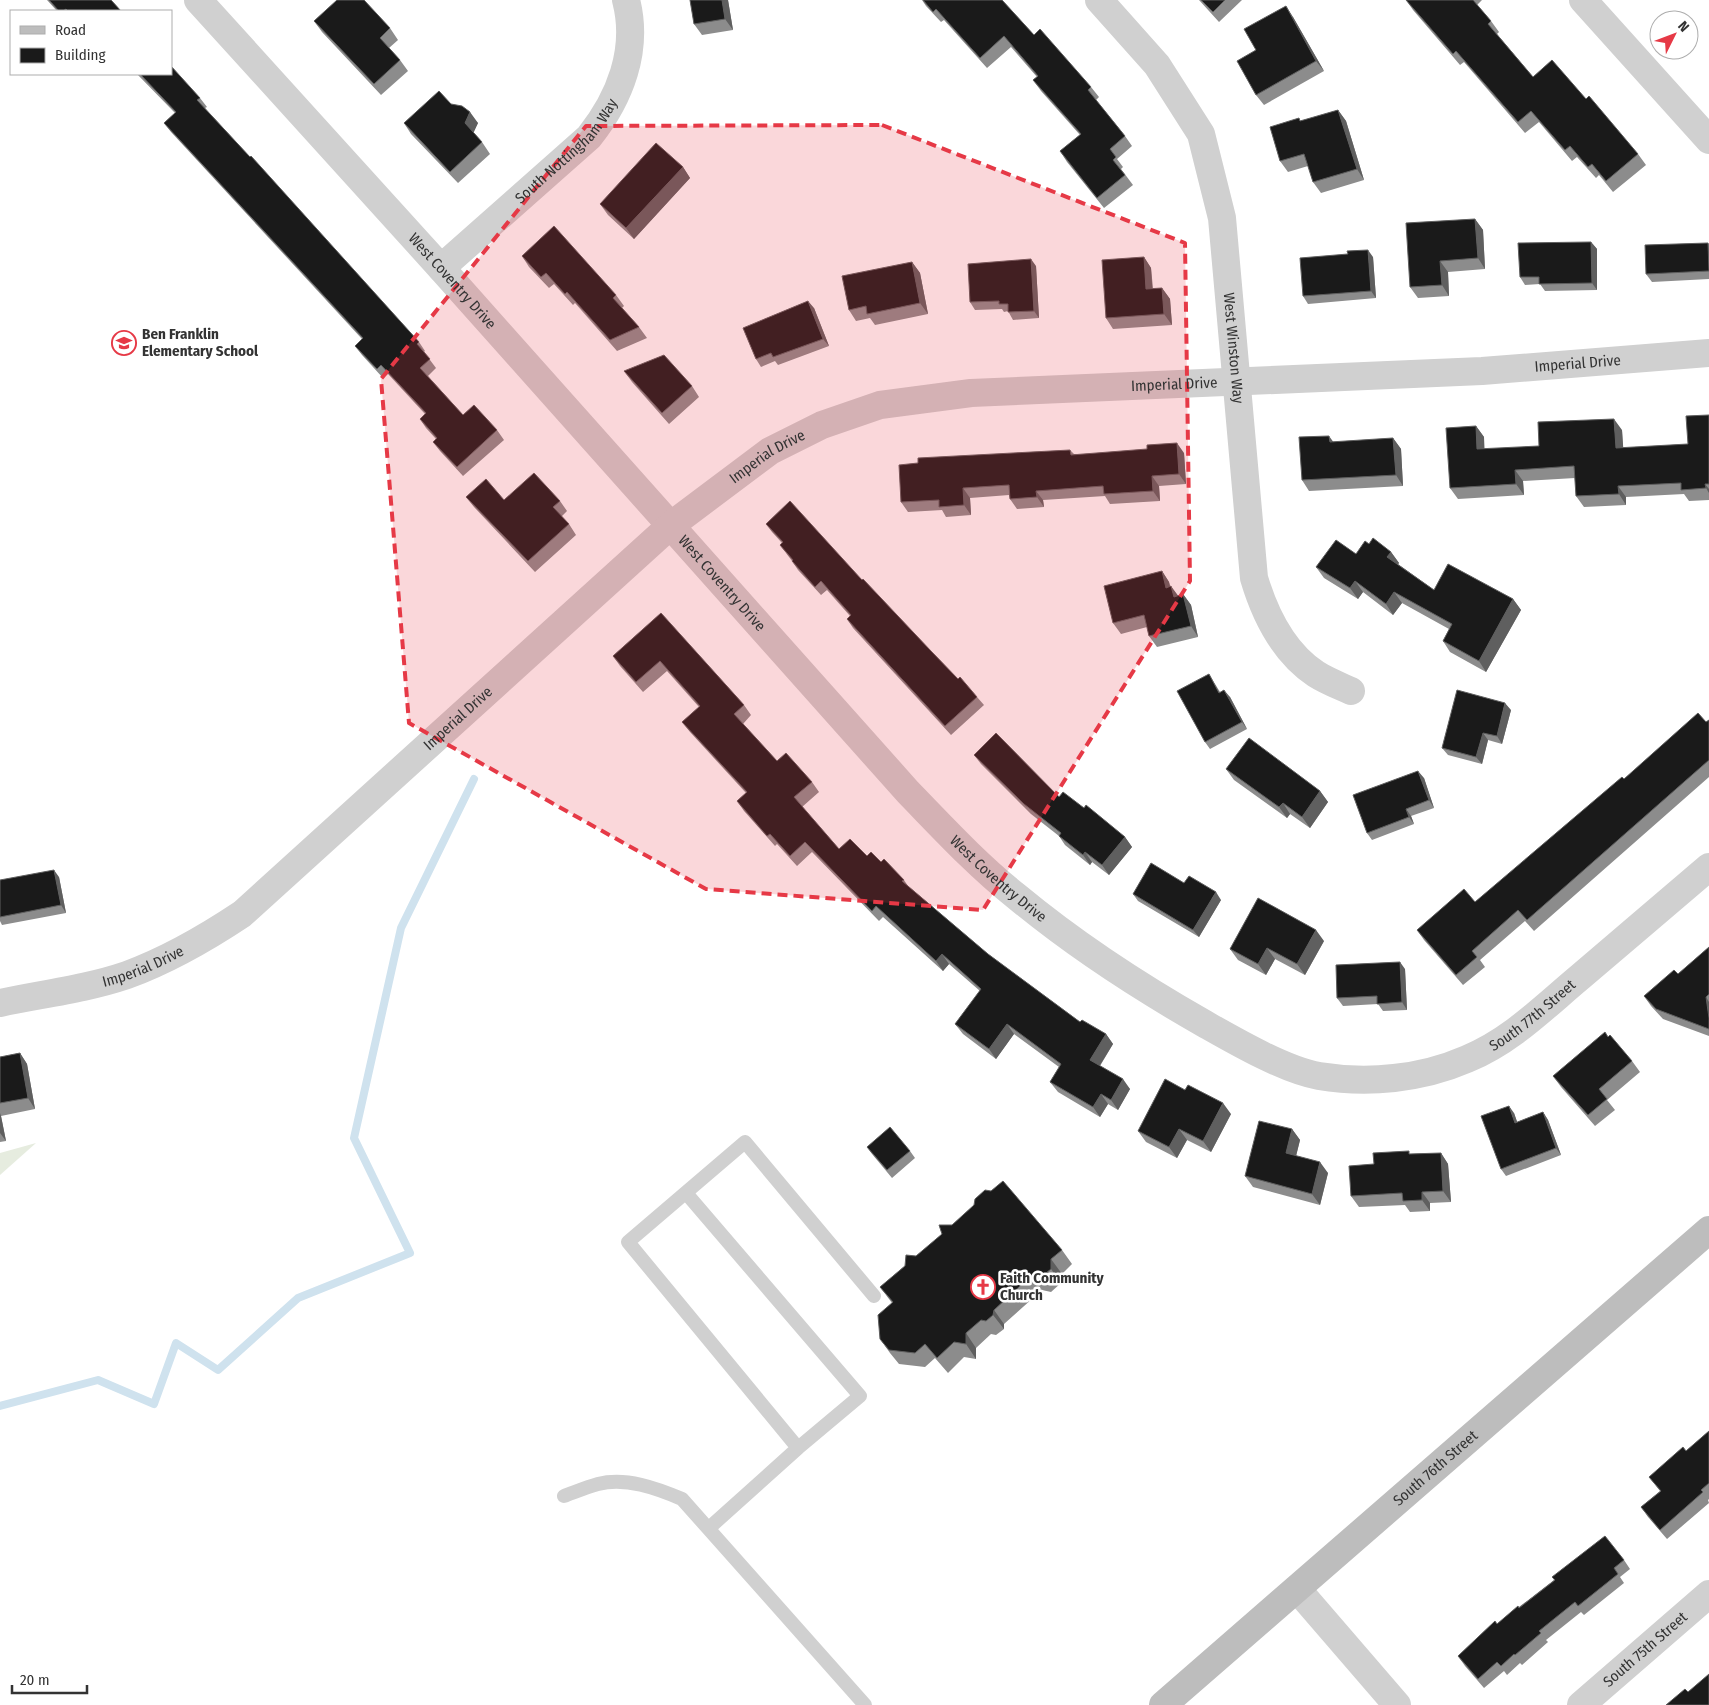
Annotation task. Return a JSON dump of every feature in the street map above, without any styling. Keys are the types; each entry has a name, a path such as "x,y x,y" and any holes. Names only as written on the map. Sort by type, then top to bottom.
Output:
{"main road":[{"name":"South 76th Street","path":"1163,1705 1709,1230"}],"street":[{"name":"West Coventry Drive","path":"198,0 441,268 908,792 963,848 1015,896 1082,947 1149,992 1230,1038 1290,1066 1318,1076"},
{"name":"South Nottingham Way","path":"441,268 589,137 605,117 618,94 629,53 630,30 626,0"},
{"name":"West Winston Way","path":"1099,0 1157,65 1201,134 1222,218 1254,578 1262,605 1274,628 1290,650 1316,674 1351,691"},
{"path":"1583,0 1709,140"},
{"name":"Imperial Drive","path":"0,1003 127,975 179,951 211,934 242,914 670,526 770,451 822,425 880,405 971,393 1482,371 1709,353"},
{"name":"South 77th Street","path":"1318,1076 1376,1080 1407,1076 1435,1071 1491,1048 1512,1035 1709,867"},
{"path":"1297,1590 1397,1705"},
{"name":"South 75th Street","path":"1581,1705 1709,1594"}],"lane":[{"path":"798,1448 628,1242 745,1142 874,1296"},
{"path":"686,1192 860,1396 798,1448 709,1528"},
{"path":"564,1496 598,1484 623,1482 657,1488 682,1499 865,1705"}],"highlighted area":[{"path":"882,125 1185,243 1190,581 983,910 706,889 409,723 381,379 586,126"}],"shaded area":[{"path":"36,1143 0,1175 0,1153"}],"building":[{"path":"49,0 111,0 120,10 66,9 58,10"},
{"path":"337,0 364,0 390,28 380,38 400,60 374,84 314,21"},
{"path":"690,0 722,0 725,19 694,24"},
{"path":"923,0 1002,0 1034,35 1040,29 1091,87 1088,90 1125,136 1110,149 1116,157 1113,160 1125,175 1097,198 1060,151 1081,134 1033,80 1038,76 1004,36 980,58 936,9 933,12"},
{"path":"1201,0 1225,0 1213,12"},
{"path":"1406,0 1473,0 1491,21 1488,24 1533,77 1552,60 1586,99 1589,96 1638,154 1606,181 1592,164 1588,167 1570,146 1565,150 1531,111 1518,122 1456,51 1453,54"},
{"path":"1286,6 1316,61 1256,95 1237,61 1256,50 1244,29"},
{"path":"172,67 200,98 197,100 251,156 419,342 417,344 430,359 420,368 463,415 474,405 497,430 457,467 433,442 437,438 420,419 426,413 381,365 377,369 355,346 363,338 164,123 176,112 141,75 172,75"},
{"path":"439,91 451,104 462,106 470,112 465,123 482,142 450,172 404,123"},
{"path":"1338,110 1357,169 1313,182 1304,154 1280,161 1270,127 1299,118 1300,121"},
{"path":"656,143 683,167 626,228 600,204"},
{"path":"1475,219 1478,258 1440,261 1442,285 1410,287 1406,223"},
{"path":"554,226 616,295 613,298 639,327 610,340 567,292 565,294 546,273 541,277 522,256"},
{"path":"1591,242 1592,283 1539,284 1539,277 1520,277 1518,243"},
{"path":"1708,243 1709,271 1646,274 1645,245"},
{"path":"1368,250 1371,291 1303,296 1300,258 1348,254 1347,251"},
{"path":"1144,257 1146,289 1162,288 1164,314 1106,318 1102,260"},
{"path":"1031,259 1034,311 1008,312 1008,304 999,304 999,301 970,302 968,264"},
{"path":"912,262 920,303 867,314 866,306 849,310 842,276"},
{"path":"808,301 823,339 773,357 771,353 756,359 743,328"},
{"path":"664,355 692,386 662,413 624,371"},
{"path":"1709,415 1709,484 1705,484 1706,488 1681,490 1681,483 1618,486 1619,494 1576,496 1574,466 1515,470 1516,484 1450,488 1446,428 1476,426 1477,449 1539,446 1538,422 1614,419 1616,448 1688,444 1686,416"},
{"path":"1329,436 1330,442 1393,438 1396,475 1302,480 1299,437"},
{"path":"1177,443 1179,474 1152,476 1153,491 1104,494 1103,486 1036,491 1037,497 1010,499 1009,485 963,488 964,505 939,507 939,500 901,502 899,465 918,463 918,458 1070,450 1071,455 1147,449 1147,445"},
{"path":"534,473 560,501 553,507 569,524 528,561 466,497 486,479 504,500"},
{"path":"790,501 862,580 958,679 960,677 977,697 945,726 847,619 851,615 821,581 815,587 780,545 783,542 766,524"},
{"path":"1373,538 1391,552 1387,557 1434,590 1448,564 1513,599 1479,661 1443,641 1452,624 1394,592 1386,604 1355,581 1350,588 1316,567 1336,540 1356,554 1365,541 1369,544"},
{"path":"1162,571 1166,588 1171,586 1174,597 1183,594 1191,626 1149,636 1144,615 1113,623 1104,586"},
{"path":"661,613 744,705 734,714 777,761 786,753 812,782 794,797 839,849 850,839 867,856 871,852 881,862 884,859 904,880 902,881 988,954 1080,1022 1082,1020 1106,1034 1090,1060 1123,1079 1111,1100 1101,1094 1093,1107 1050,1082 1061,1064 1007,1024 989,1049 955,1024 981,989 942,954 936,961 876,906 872,911 805,842 790,856 770,834 767,836 737,801 747,792 682,722 700,706 660,661 636,682 613,656"},
{"path":"1209,674 1219,693 1224,690 1242,722 1205,742 1177,691"},
{"path":"1457,690 1505,703 1497,736 1483,733 1476,757 1442,748"},
{"path":"1698,713 1706,722 1709,720 1709,760 1527,920 1518,910 1472,951 1477,957 1456,975 1417,930 1464,889 1475,902 1622,777 1624,779"},
{"path":"996,733 1059,797 1063,792 1084,808 1086,805 1125,837 1102,865 1085,852 1083,855 1059,836 1061,833 1024,804 974,755"},
{"path":"1249,738 1320,791 1302,817 1283,803 1279,807 1226,769"},
{"path":"1418,771 1429,800 1406,809 1409,817 1367,833 1353,795"},
{"path":"1151,863 1184,883 1189,876 1216,892 1193,930 1133,894"},
{"path":"54,870 61,905 0,917 0,880"},
{"path":"1258,898 1316,930 1297,964 1267,948 1258,964 1230,949"},
{"path":"1709,947 1709,994 1706,997 1709,1029 1656,1009 1644,996 1674,970 1678,974"},
{"path":"1400,962 1402,1002 1377,1004 1377,996 1337,998 1336,965"},
{"path":"1605,1032 1608,1037 1610,1035 1632,1061 1599,1089 1607,1099 1588,1115 1553,1076"},
{"path":"20,1053 28,1098 0,1103 0,1057"},
{"path":"1165,1079 1185,1090 1188,1085 1223,1103 1203,1141 1179,1129 1169,1147 1138,1131"},
{"path":"1509,1106 1515,1123 1543,1112 1556,1148 1501,1169 1481,1116"},
{"path":"1259,1121 1292,1129 1286,1153 1320,1162 1312,1194 1245,1176"},
{"path":"890,1127 910,1151 887,1170 867,1147"},
{"path":"1409,1151 1409,1154 1441,1153 1443,1191 1422,1192 1422,1200 1403,1201 1402,1193 1351,1196 1349,1166 1374,1164 1373,1153"},
{"name":"Faith Community Church","path":"1003,1181 1062,1250 1051,1259 1051,1269 1041,1277 1032,1275 994,1310 993,1315 986,1321 981,1320 966,1333 966,1344 954,1342 937,1358 925,1344 915,1353 889,1350 880,1339 878,1315 893,1302 880,1287 905,1266 906,1255 916,1256 942,1234 939,1225 952,1225 974,1205 975,1199 985,1190 991,1191"},
{"path":"1709,1431 1709,1483 1701,1490 1703,1492 1660,1530 1641,1507 1661,1491 1649,1477 1683,1447 1686,1451"},
{"path":"1605,1536 1624,1560 1614,1568 1618,1574 1578,1606 1575,1602 1539,1631 1541,1633 1501,1666 1497,1662 1478,1679 1458,1656 1495,1621 1497,1624 1518,1606 1519,1608 1555,1580 1552,1577"},
{"path":"1709,1674 1709,1705 1666,1705 1685,1689 1688,1692"}],"waterway":[{"path":"0,1406 98,1380 154,1404 176,1343 218,1370 298,1298 410,1253 354,1138 401,928 474,779"}],"place":[{"name":"Ben Franklin Elementary School","path":"124,343"},
{"name":"Faith Community Church","path":"983,1287"}]}
